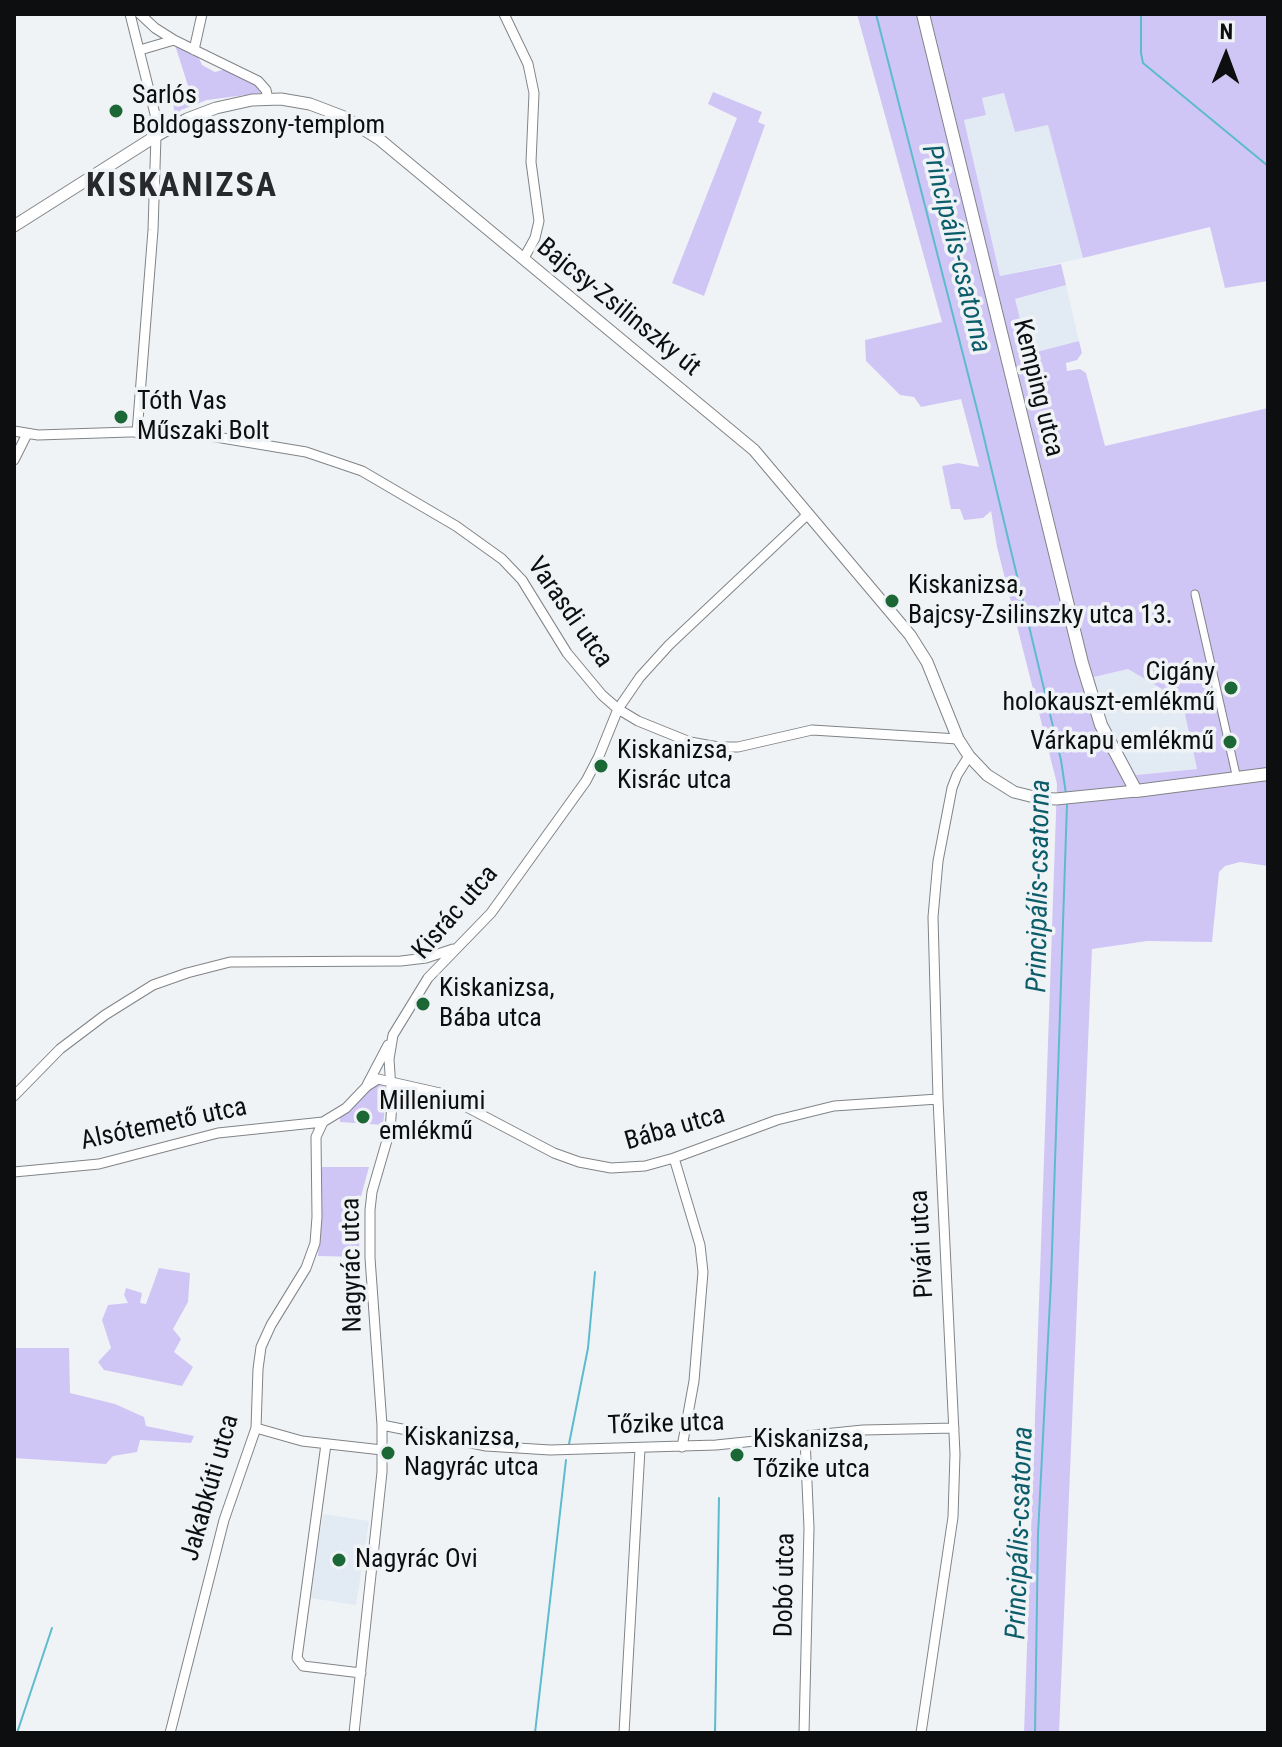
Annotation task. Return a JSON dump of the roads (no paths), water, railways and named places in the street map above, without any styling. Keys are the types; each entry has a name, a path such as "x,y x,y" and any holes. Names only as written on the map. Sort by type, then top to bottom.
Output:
{"main road":[{"name":"Kemping utca","path":"923,14 1087,685 1094,710 1136,791"},
{"path":"1136,791 1268,774"}],"street":[{"path":"130,14 158,135 137,433"},
{"path":"140,14 174,40 258,81 266,90 268,99"},
{"path":"194,50 202,14"},
{"path":"504,14 528,64 534,85 531,162 539,221 535,238 524,258"},
{"path":"140,50 174,40"},
{"name":"Bajcsy-Zsilinszky út","path":"14,226 158,135 216,108 268,99 310,104 352,121 379,139 754,450 914,641 927,662 958,739 987,775 1006,788 1027,796 1056,799 1136,791"},
{"name":"Varasdi utca","path":"14,431 27,434 192,433 306,452 342,462 385,483 467,533 511,567 576,665 618,709 672,736 718,747 750,745 812,730 958,739"},
{"path":"14,460 27,434"},
{"name":"Kisrác utca","path":"391,1081 389,1059 393,1035 428,978 491,913 586,781 618,709 633,685 669,645 808,514"},
{"path":"1195,594 1237,779"},
{"name":"Pivári utca","path":"921,1733 953,1517 954,1428 933,953 935,881 954,781 969,756"},
{"path":"14,1096 60,1049 105,1015 153,985 187,973 230,962 401,961 426,958 456,947"},
{"path":"367,1086 393,1035"},
{"path":"323,1122 346,1108 378,1079 391,1081"},
{"name":"Bába utca","path":"391,1081 440,1093 554,1153 588,1165 621,1168 674,1158 777,1120 825,1108 860,1102 938,1099"},
{"name":"Nagyrác utca","path":"354,1733 380,1498 382,1450 370,1210 372,1192 390,1130 391,1081"},
{"name":"Alsótemető utca","path":"14,1172 99,1164 218,1133 323,1122"},
{"name":"Jakabkúti utca","path":"170,1733 224,1520 256,1428 261,1347 306,1268 315,1243 316,1137 323,1122"},
{"path":"674,1158 700,1245 703,1272 693,1394 682,1447"},
{"name":"Tőzike utca","path":"382,1425 460,1442 512,1449 640,1449 805,1438 863,1430 954,1428"},
{"path":"256,1428 326,1444 382,1450"},
{"name":"Dobó utca","path":"804,1733 809,1528 805,1438"},
{"path":"326,1444 297,1658 303,1666 361,1673"},
{"path":"624,1733 640,1449"}],"waterway":[{"name":"Principális-csatorna","path":"876,14 980,421 1061,760 1066,794"},
{"path":"1141,14 1143,63 1268,166"},
{"name":"Principális-csatorna","path":"1035,1733 1038,1534 1051,1281 1067,804"},
{"path":"569,1444 588,1348 595,1272"},
{"path":"535,1733 566,1460"},
{"path":"715,1733 719,1498"},
{"path":"17,1733 52,1628"}],"place":[{"name":"Sarlós Boldogasszony-templom","path":"116,111"},
{"name":"Tóth Vas Műszaki Bolt","path":"121,417"},
{"name":"Kiskanizsa, Bajcsy-Zsilinszky utca 13.","path":"892,601"},
{"name":"Cigány holokauszt-emlékmű","path":"1231,688"},
{"name":"Várkapu emlékmű","path":"1230,742"},
{"name":"Kiskanizsa, Kisrác utca","path":"601,766"},
{"name":"Kiskanizsa, Bába utca","path":"423,1004"},
{"name":"Milleniumi emlékmű","path":"363,1117"},
{"name":"Kiskanizsa, Nagyrác utca","path":"388,1453"},
{"name":"Kiskanizsa, Tőzike utca","path":"737,1455"},
{"name":"Nagyrác Ovi","path":"339,1560"}],"district":[{"name":"KISKANIZSA","path":"182,187"}]}
